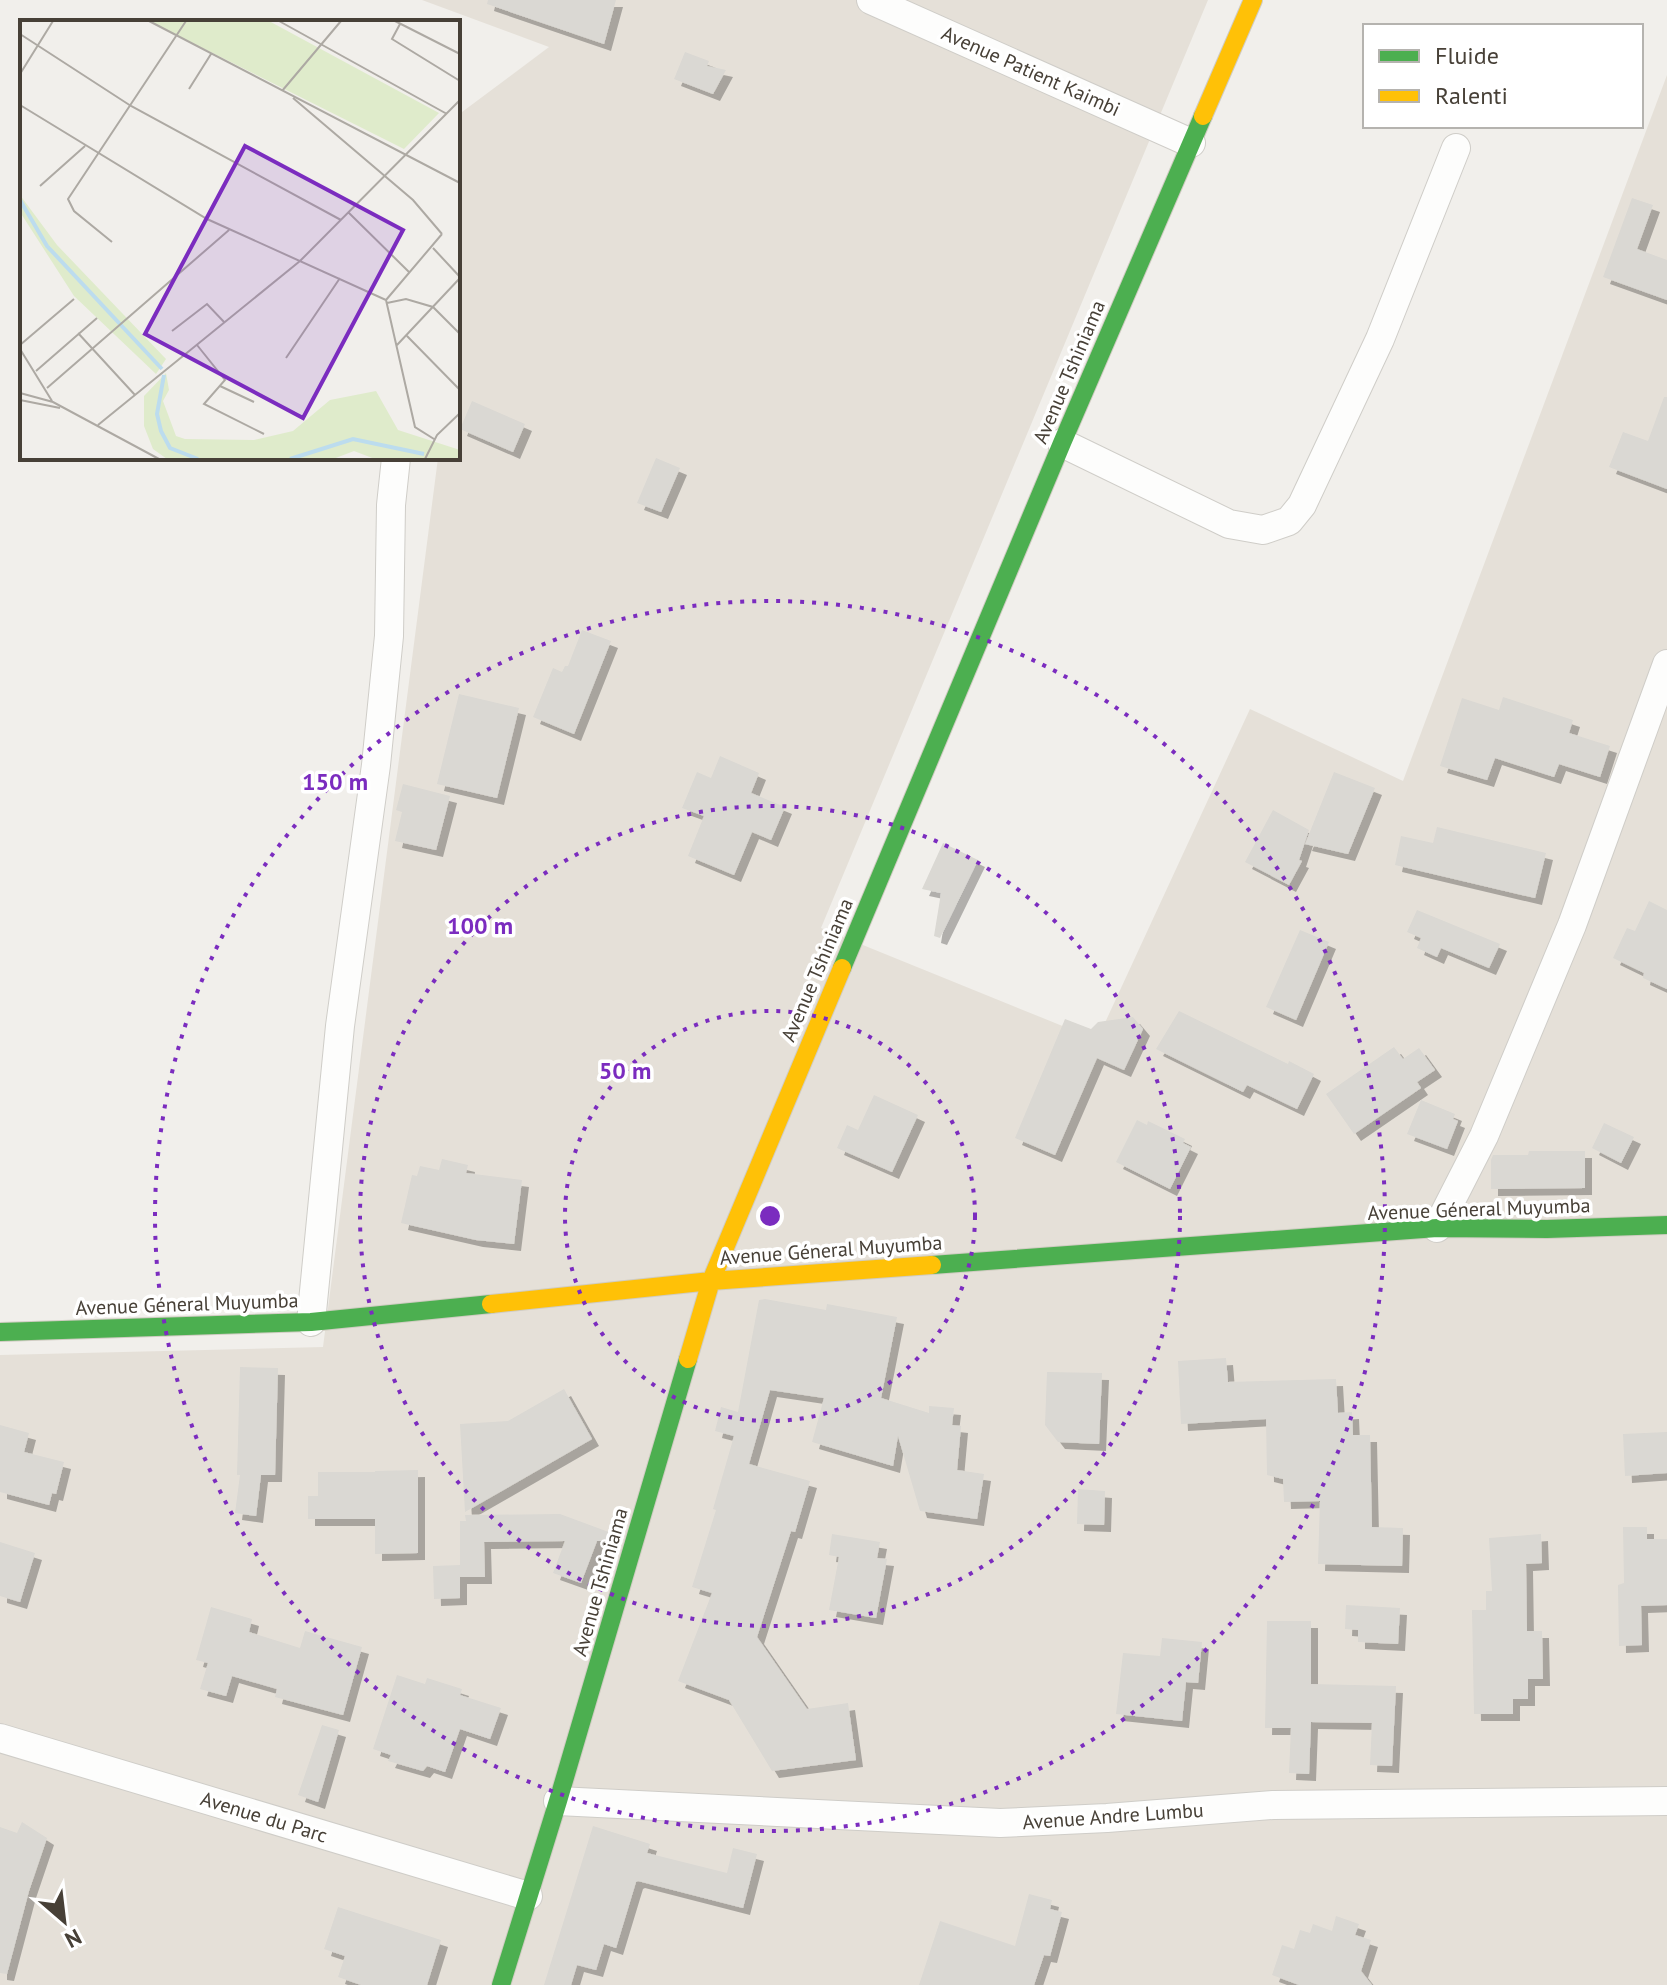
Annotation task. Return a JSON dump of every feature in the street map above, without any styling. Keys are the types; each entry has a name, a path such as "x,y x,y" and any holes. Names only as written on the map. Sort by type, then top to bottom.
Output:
{"street":[{"name":"Avenue Patient Kaimbi","path":"871,0 1191,143"},
{"name":"Avenue Tshiniama","path":"501,1985 711,1281 1062,443 1253,0"},
{"path":"1062,443 1229,524 1263,530 1289,521 1302,505 1380,339 1456,148"},
{"path":"311,1322 340,1026 376,765 389,636 391,505 396,460"},
{"path":"1437,1228 1484,1136 1572,925 1667,664"},
{"name":"Avenue Géneral Muyumba","path":"0,1332 311,1322 711,1281 1437,1228 1547,1229 1667,1225"},
{"name":"Avenue du Parc","path":"0,1738 528,1896"},
{"name":"Avenue Andre Lumbu","path":"558,1801 1000,1823 1273,1805 1667,1801"}],"shaded area":[{"path":"422,0 1208,0 821,928 1097,1040 1250,709 1403,781 1667,75 1667,1985 0,1985 0,1355 323,1347 438,460 460,460 460,114 549,47"}],"building":[{"path":"488,0 616,0 604,44 487,4"},
{"path":"685,52 709,61 707,66 726,70 713,94 674,79"},
{"path":"1632,198 1653,205 1637,249 1667,260 1667,300 1603,277"},
{"path":"1664,397 1667,397 1667,489 1609,467 1623,432 1648,441"},
{"path":"472,401 525,424 513,452 460,429"},
{"path":"656,458 680,468 661,512 637,503"},
{"path":"582,630 611,641 574,734 533,717 553,668 562,672 568,666"},
{"path":"459,694 519,708 497,798 437,784"},
{"path":"1503,697 1573,720 1569,733 1610,746 1600,777 1559,764 1554,777 1495,758 1487,780 1440,766 1462,698 1499,710"},
{"path":"720,756 759,773 751,793 785,807 771,840 752,832 734,875 688,856 704,816 682,808 697,772 711,778"},
{"path":"1334,772 1375,788 1348,854 1305,844"},
{"path":"403,784 450,796 436,850 395,841 402,812 396,810"},
{"path":"1273,810 1309,830 1299,860 1302,861 1289,885 1245,862"},
{"path":"1437,827 1546,853 1535,898 1395,865 1401,836 1433,843"},
{"path":"943,843 978,860 940,938 934,936 941,893 922,889"},
{"path":"1649,901 1667,910 1667,989 1643,978 1644,973 1613,958 1627,928 1635,931"},
{"path":"1417,910 1500,944 1489,968 1441,948 1437,957 1417,948 1421,938 1407,932"},
{"path":"1300,930 1329,942 1296,1020 1266,1007"},
{"path":"1179,1011 1314,1074 1297,1109 1247,1085 1243,1092 1156,1049"},
{"path":"1133,1017 1143,1029 1124,1070 1097,1058 1055,1155 1015,1138 1065,1019 1091,1029 1098,1022"},
{"path":"1394,1047 1403,1059 1419,1048 1435,1070 1417,1082 1421,1088 1354,1134 1326,1094"},
{"path":"874,1095 918,1115 892,1172 837,1148 847,1125 858,1130"},
{"path":"1421,1100 1455,1114 1453,1119 1458,1121 1447,1149 1407,1134"},
{"path":"1137,1120 1147,1125 1148,1121 1185,1139 1183,1143 1191,1147 1170,1189 1116,1162"},
{"path":"1604,1123 1634,1137 1621,1163 1592,1148"},
{"path":"1529,1151 1585,1151 1585,1188 1491,1189 1493,1155 1528,1155"},
{"path":"442,1159 468,1165 466,1173 522,1180 514,1244 476,1240 401,1223 412,1175 417,1176 420,1166 439,1170"},
{"path":"759,1300 826,1310 827,1304 897,1317 881,1398 929,1413 929,1406 954,1408 952,1425 961,1426 957,1470 984,1474 977,1519 920,1511 898,1436 893,1466 812,1442 824,1398 770,1390 749,1464 810,1481 757,1637 807,1709 848,1703 856,1760 772,1771 729,1700 678,1681 712,1593 692,1587 716,1510 713,1509 734,1436 715,1431 721,1407 738,1412"},
{"path":"1226,1358 1228,1382 1336,1379 1338,1413 1352,1412 1353,1435 1370,1435 1372,1527 1403,1528 1402,1566 1318,1564 1320,1501 1284,1502 1283,1479 1267,1475 1266,1419 1181,1424 1178,1361"},
{"path":"240,1367 278,1368 275,1475 261,1475 256,1516 235,1513 240,1475 237,1475"},
{"path":"1047,1372 1102,1373 1099,1444 1058,1442 1045,1425"},
{"path":"564,1389 592,1439 465,1512 460,1424 508,1421"},
{"path":"0,1425 29,1433 24,1452 64,1462 56,1494 52,1493 49,1505 0,1492"},
{"path":"1667,1432 1667,1473 1625,1476 1623,1434"},
{"path":"418,1470 418,1553 375,1554 375,1519 308,1519 308,1496 318,1496 318,1472"},
{"path":"1078,1489 1105,1491 1104,1525 1077,1524"},
{"path":"560,1514 614,1534 612,1541 597,1541 581,1583 553,1573 565,1541 484,1542 485,1577 460,1577 460,1598 434,1599 433,1566 460,1565 460,1521 466,1521 465,1515"},
{"path":"1623,1527 1647,1527 1647,1539 1667,1539 1667,1605 1641,1606 1642,1645 1619,1646 1618,1585 1624,1583"},
{"path":"832,1534 880,1542 877,1558 887,1559 876,1618 829,1610 839,1557 829,1555"},
{"path":"1541,1534 1542,1563 1526,1564 1527,1631 1542,1631 1543,1679 1528,1679 1528,1699 1513,1699 1513,1714 1474,1714 1472,1610 1486,1610 1486,1591 1492,1591 1489,1538"},
{"path":"0,1542 35,1553 20,1602 0,1596"},
{"path":"1346,1605 1400,1608 1398,1644 1358,1642 1358,1630 1345,1629"},
{"path":"211,1607 252,1619 249,1632 300,1648 305,1631 362,1647 343,1715 275,1697 277,1689 232,1676 226,1696 200,1689 208,1663 196,1660"},
{"path":"1267,1621 1311,1621 1311,1684 1396,1686 1392,1766 1370,1765 1372,1723 1311,1722 1309,1774 1289,1773 1291,1728 1265,1728"},
{"path":"1162,1638 1202,1642 1198,1683 1186,1682 1182,1721 1116,1714 1123,1653 1160,1656"},
{"path":"397,1675 425,1684 427,1678 462,1689 460,1695 501,1708 490,1739 460,1729 445,1772 427,1766 423,1771 388,1761 391,1755 373,1749"},
{"path":"322,1725 339,1730 318,1802 298,1795"},
{"path":"22,1822 47,1838 7,1974 0,1973 0,1827 17,1833"},
{"path":"593,1826 650,1844 647,1853 727,1873 733,1848 757,1854 743,1908 638,1881 616,1948 604,1944 596,1970 577,1965 571,1985 544,1985"},
{"path":"1029,1894 1052,1900 1050,1909 1062,1912 1050,1956 1044,1955 1034,1985 919,1985 940,1921 1015,1946"},
{"path":"338,1907 441,1940 427,1985 361,1985 338,1977 345,1956 324,1949"},
{"path":"1336,1916 1359,1924 1355,1935 1371,1940 1361,1971 1372,1985 1299,1985 1272,1975 1282,1945 1294,1949 1300,1930 1310,1933 1313,1924 1332,1931"}],"traffic: fast":[{"path":"842,968 1203,116"},
{"path":"932,1265 1437,1228 1547,1229 1667,1225"},
{"path":"0,1332 311,1322 491,1304"},
{"path":"501,1985 688,1359"}],"traffic: slow":[{"path":"1203,116 1253,0"},
{"path":"688,1359 711,1281 842,968"},
{"path":"491,1304 711,1281 932,1265"}]}
